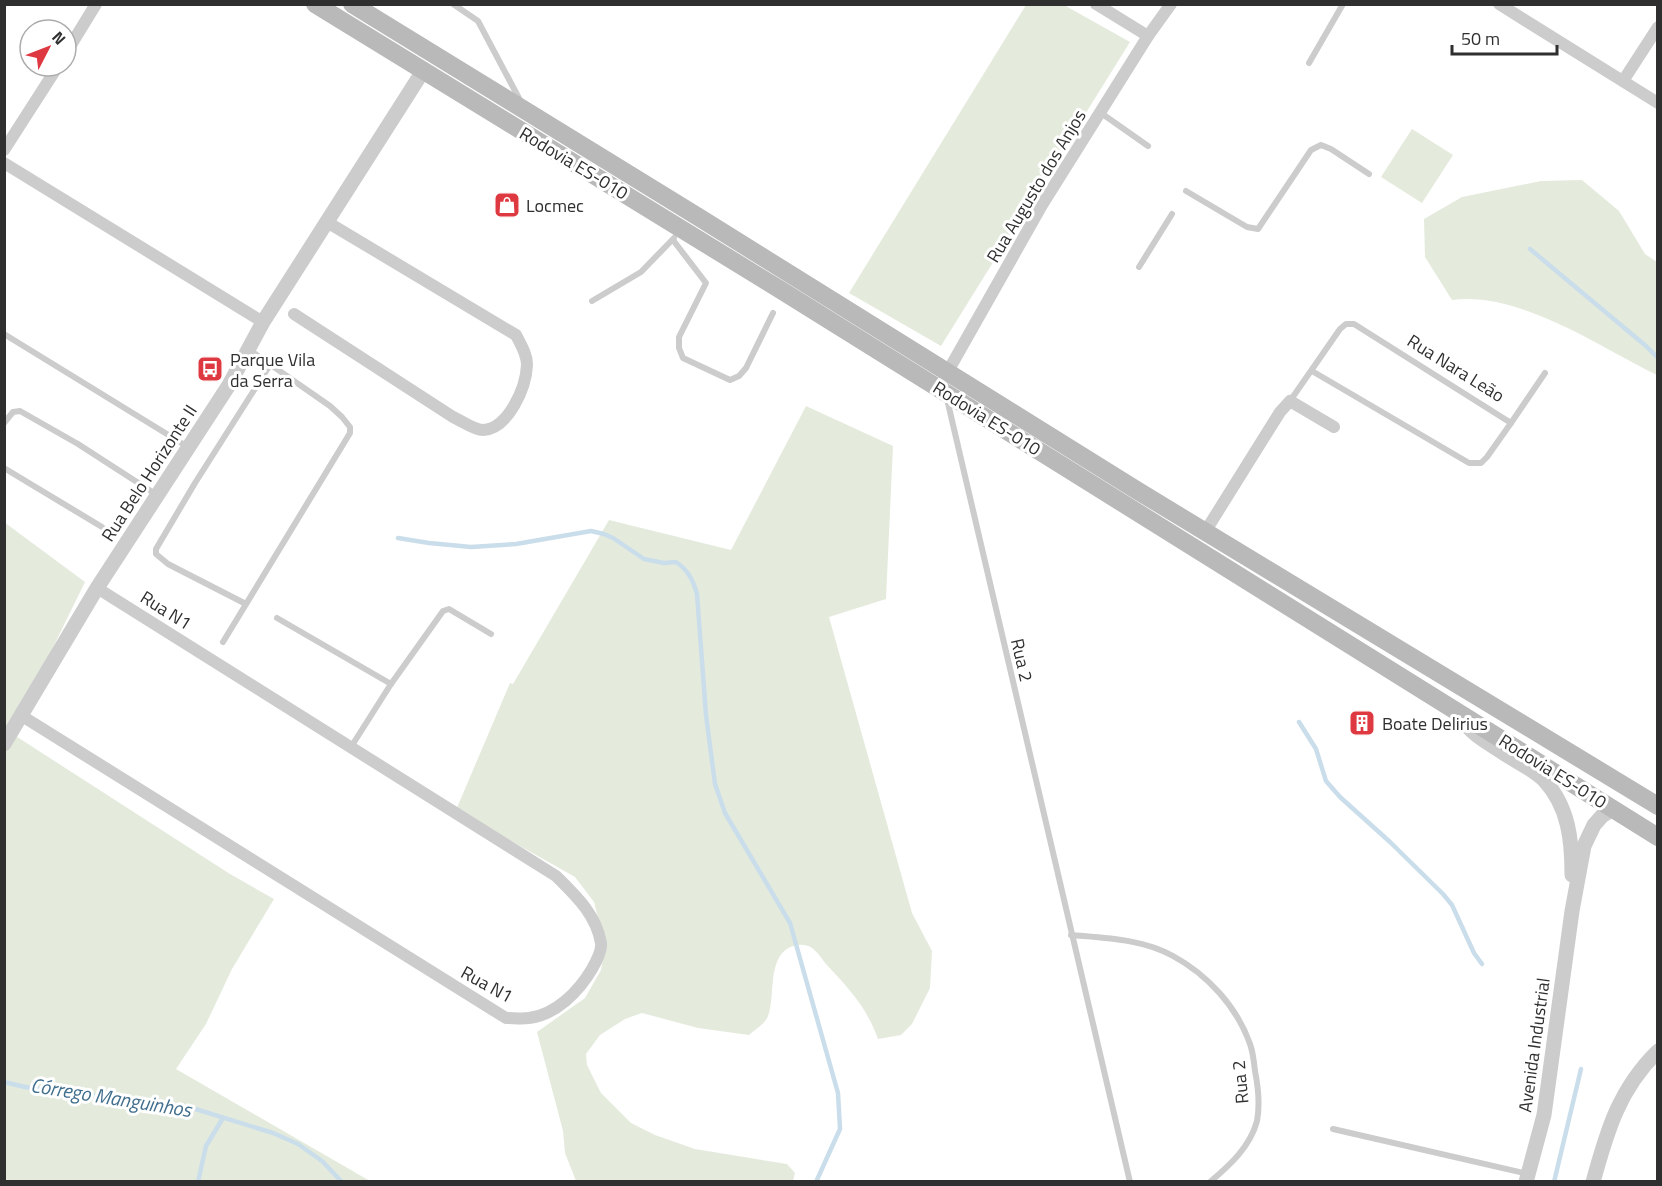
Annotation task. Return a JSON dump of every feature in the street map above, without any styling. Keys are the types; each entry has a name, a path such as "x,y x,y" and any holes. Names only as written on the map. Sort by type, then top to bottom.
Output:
{"main road":[{"name":"Rodovia ES-010","path":"315,4 676,234 945,392 1658,837"},
{"name":"Rodovia ES-010","path":"353,5 719,229 1205,532 1657,806"},
{"path":"1613,809 1632,804 1657,806"}],"street":[{"path":"78,33 96,4"},
{"path":"1096,4 1148,36"},
{"name":"Rua Augusto dos Anjos","path":"945,392 947,373 1042,206 1148,36 1171,4"},
{"path":"1499,4 1658,103"},
{"path":"1623,81 1658,27"},
{"name":"Rua Belo Horizonte II","path":"4,744 97,588 229,385 262,322 423,71"},
{"path":"4,150 49,78"},
{"path":"4,163 262,322"},
{"path":"294,314 453,417 480,430 491,429 501,422 518,400 527,366 525,352 516,335 327,222"},
{"path":"1290,401 1334,428"},
{"name":"Rua Nara Leão","path":"1205,532 1280,412 1290,401"},
{"name":"Rua N1","path":"22,716 506,1018 530,1018 557,1008 584,982 601,945 594,922 583,903 556,876 97,588"},
{"name":"Avenida Industrial","path":"1452,707 1470,731 1543,779 1558,799 1567,820 1572,851 1572,911"},
{"name":"Avenida Industrial","path":"1527,1178 1544,1114 1572,911 1584,846 1594,825 1613,809"},
{"path":"1593,1182 1609,1128 1623,1095 1637,1073 1658,1051"}],"lane":[{"path":"453,4 478,21 525,110"},
{"path":"1309,63 1343,4"},
{"path":"1101,112 1148,146"},
{"path":"1186,191 1247,227 1258,228 1311,150 1321,145 1369,174"},
{"path":"1139,267 1172,214"},
{"path":"592,301 641,272 676,234 706,283 679,337 679,348 683,358 730,380 739,376 746,368 772,313"},
{"name":"Rua Nara Leão","path":"1290,401 1340,329 1346,324 1354,324 1511,423 1487,457 1480,463 1469,463 1312,371"},
{"path":"4,334 188,448"},
{"path":"223,642 344,447 350,433 350,427 342,417 248,349"},
{"path":"246,604 168,564 156,554 156,549 270,365"},
{"path":"1511,423 1545,373"},
{"name":"Rua 2","path":"945,392 1130,1182"},
{"path":"4,423 14,412 20,411 78,444 158,495"},
{"path":"4,468 102,527"},
{"path":"351,747 420,640 445,609 449,609 491,634"},
{"path":"277,618 391,684"},
{"name":"Rua 2","path":"1071,934 1130,941 1173,955 1208,980 1234,1010 1251,1045 1258,1086 1257,1120 1246,1145 1232,1162 1210,1182"},
{"path":"1333,1129 1527,1178"}],"shaded area":[{"path":"1026,5 1064,5 1130,42 941,346 849,293"},
{"path":"1412,129 1453,155 1422,203 1381,177"},
{"path":"1582,180 1619,211 1645,254 1657,262 1657,375 1531,312 1478,299 1452,300 1425,257 1424,219 1462,197 1541,181"},
{"path":"806,406 893,446 886,599 829,617 912,913 932,951 930,988 912,1024 901,1035 878,1039 868,1017 849,990 816,951 809,946 799,945 785,951 779,958 773,977 767,1019 749,1035 698,1028 642,1013 625,1019 600,1035 586,1054 587,1065 601,1093 631,1123 655,1135 695,1149 787,1164 795,1173 793,1181 576,1181 565,1153 563,1131 537,1032 585,998 601,970 605,945 594,902 575,877 456,810 510,683 513,684 609,520 731,550"},
{"path":"4,522 85,582 11,733 230,874 274,899 232,969 206,1024 176,1069 370,1181 5,1181"}],"waterway":[{"path":"1530,249 1658,358"},
{"path":"398,538 471,547 516,544 591,531 613,538 644,559 664,563 676,562 690,576 697,594 706,715 715,784 725,813 790,923 838,1093 840,1129 816,1182"},
{"path":"1299,722 1316,749 1326,781 1443,894 1452,905 1474,953 1482,964"},
{"path":"1554,1182 1581,1069"},
{"name":"Córrego Manguinhos","path":"4,1082 25,1087 189,1107 273,1133 298,1144 322,1161 342,1182"},
{"path":"198,1182 206,1146 223,1118"}],"place":[{"name":"Locmec","path":"507,205"},
{"name":"Parque Vila da Serra","path":"210,369"},
{"name":"Boate Delirius","path":"1362,723"}]}
